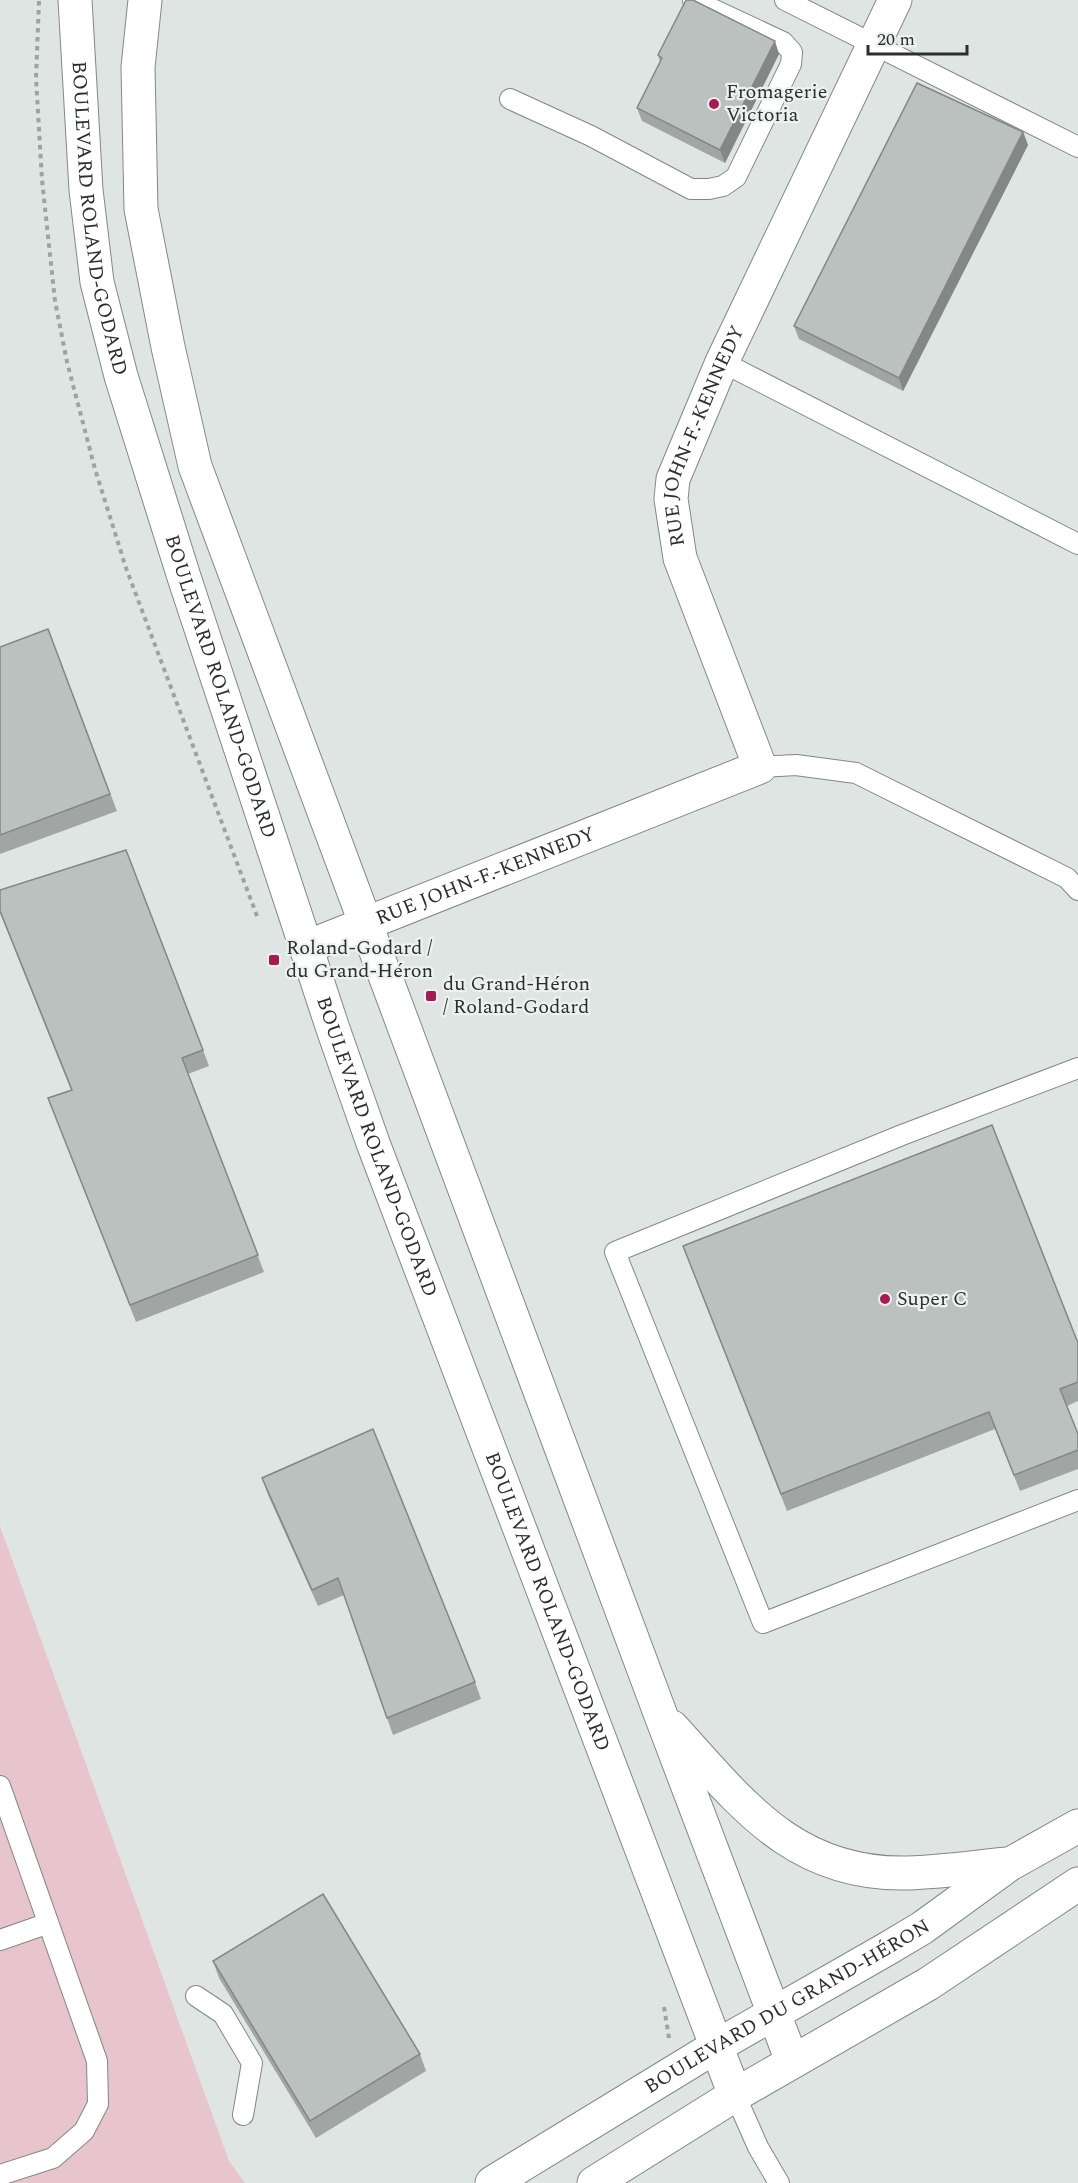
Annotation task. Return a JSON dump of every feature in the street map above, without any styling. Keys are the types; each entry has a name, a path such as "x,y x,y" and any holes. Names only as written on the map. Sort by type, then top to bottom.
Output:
{"street":[{"name":"BOULEVARD ROLAND-GODARD","path":"75,0 86,190 97,282 121,376 184,577 333,1029 373,1143 735,2095"},
{"path":"145,0 138,67 141,209 168,347 195,466 792,2061"},
{"name":"RUE JOHN-F.-KENNEDY","path":"307,947 760,767 680,558 671,499 673,479 722,362 895,0"},
{"path":"660,1713 760,1821 797,1847 855,1867 907,1873 1010,1864"},
{"name":"BOULEVARD DU GRAND-HÉRON","path":"492,2183 715,2047 922,1928 1010,1864 1078,1826"},
{"path":"594,2183 792,2061 928,1984 1078,1884"}],"lane":[{"path":"510,99 591,136 668,179 691,189 723,186 736,177 791,64 792,52 783,42 693,0"},
{"path":"785,0 1078,147"},
{"path":"722,362 1078,544"},
{"path":"760,767 796,765 856,773 1066,878 1078,890"},
{"path":"1078,1068 902,1135 615,1252 763,1623 1078,1500"},
{"path":"0,1786 46,1924 97,2061 98,2104 84,2131 53,2158 0,2175"},
{"path":"0,1940 46,1924"},
{"path":"196,1996 224,2014 252,2063 243,2115"},
{"path":"735,2095 758,2148 778,2183"}],"path":[{"name":"BOULEVARD ROLAND-GODARD","path":"39,7 36,78 42,180 55,301 67,362 95,469 126,567 230,842"}],"shaded area":[{"path":"0,1526 229,2161 245,2183 0,2183"}],"building":[{"path":"686,0 693,0 775,41 720,150 637,108 662,58 658,55"},
{"path":"917,83 1023,132 899,378 794,326"},
{"path":"48,629 110,794 0,835 0,647"},
{"path":"126,850 203,1050 182,1058 258,1255 130,1305 48,1098 72,1090 0,911 0,890"},
{"path":"992,1125 1078,1343 1078,1382 1060,1389 1078,1434 1078,1450 1014,1475 989,1412 781,1494 683,1246"},
{"path":"373,1429 475,1682 387,1718 338,1578 312,1590 262,1478"},
{"path":"323,1894 420,2054 310,2121 213,1961"}],"place":[{"name":"Fromagerie Victoria","path":"714,104"},
{"name":"Roland-Godard / du Grand-Héron","path":"274,960"},
{"name":"du Grand-Héron / Roland-Godard","path":"431,996"},
{"name":"Super C","path":"885,1299"}]}
